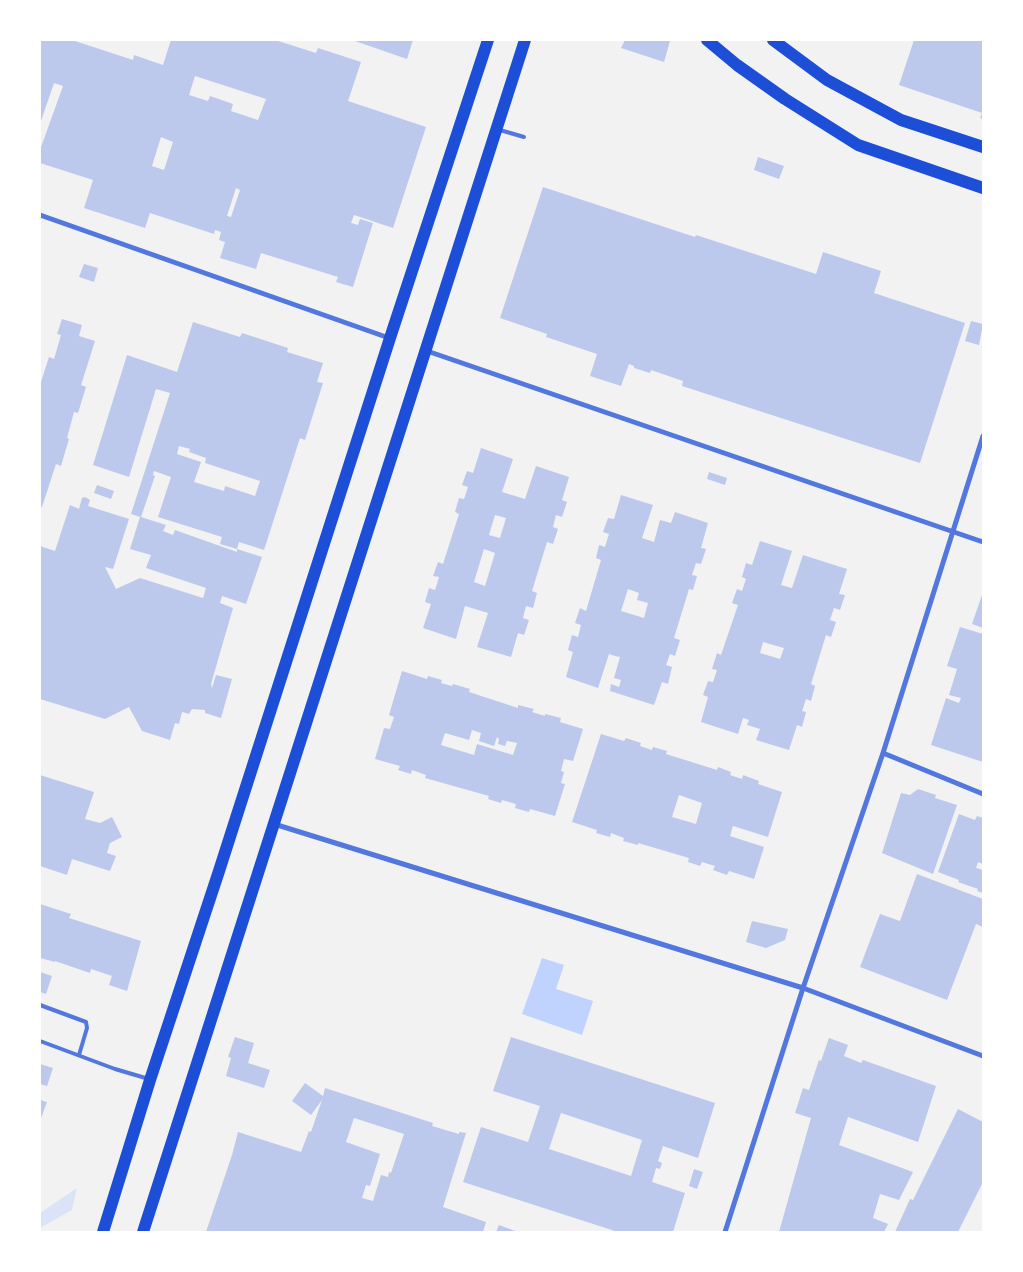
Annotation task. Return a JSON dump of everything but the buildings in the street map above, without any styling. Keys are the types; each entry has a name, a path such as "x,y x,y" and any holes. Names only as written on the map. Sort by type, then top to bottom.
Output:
{"main road":[{"path":"103,1232 150,1080 488,40"},
{"path":"142,1232 427,351 525,40"},
{"path":"707,40 785,99 858,145 983,188"},
{"path":"773,40 827,80 901,120 983,147"}],"street":[{"path":"40,215 390,338"},
{"path":"427,351 983,542"},
{"path":"725,1232 803,988 883,753 983,436"},
{"path":"883,753 983,794"},
{"path":"274,824 803,988 983,1056"}],"lane":[{"path":"496,128 524,137"},
{"path":"40,1005 86,1022 87,1028 79,1055"},
{"path":"40,1041 150,1080"}],"shaded area":[{"path":"77,1188 72,1210 40,1228 40,1213"}],"water":[{"path":"542,958 564,965 556,989 593,1001 582,1035 522,1014"}]}
